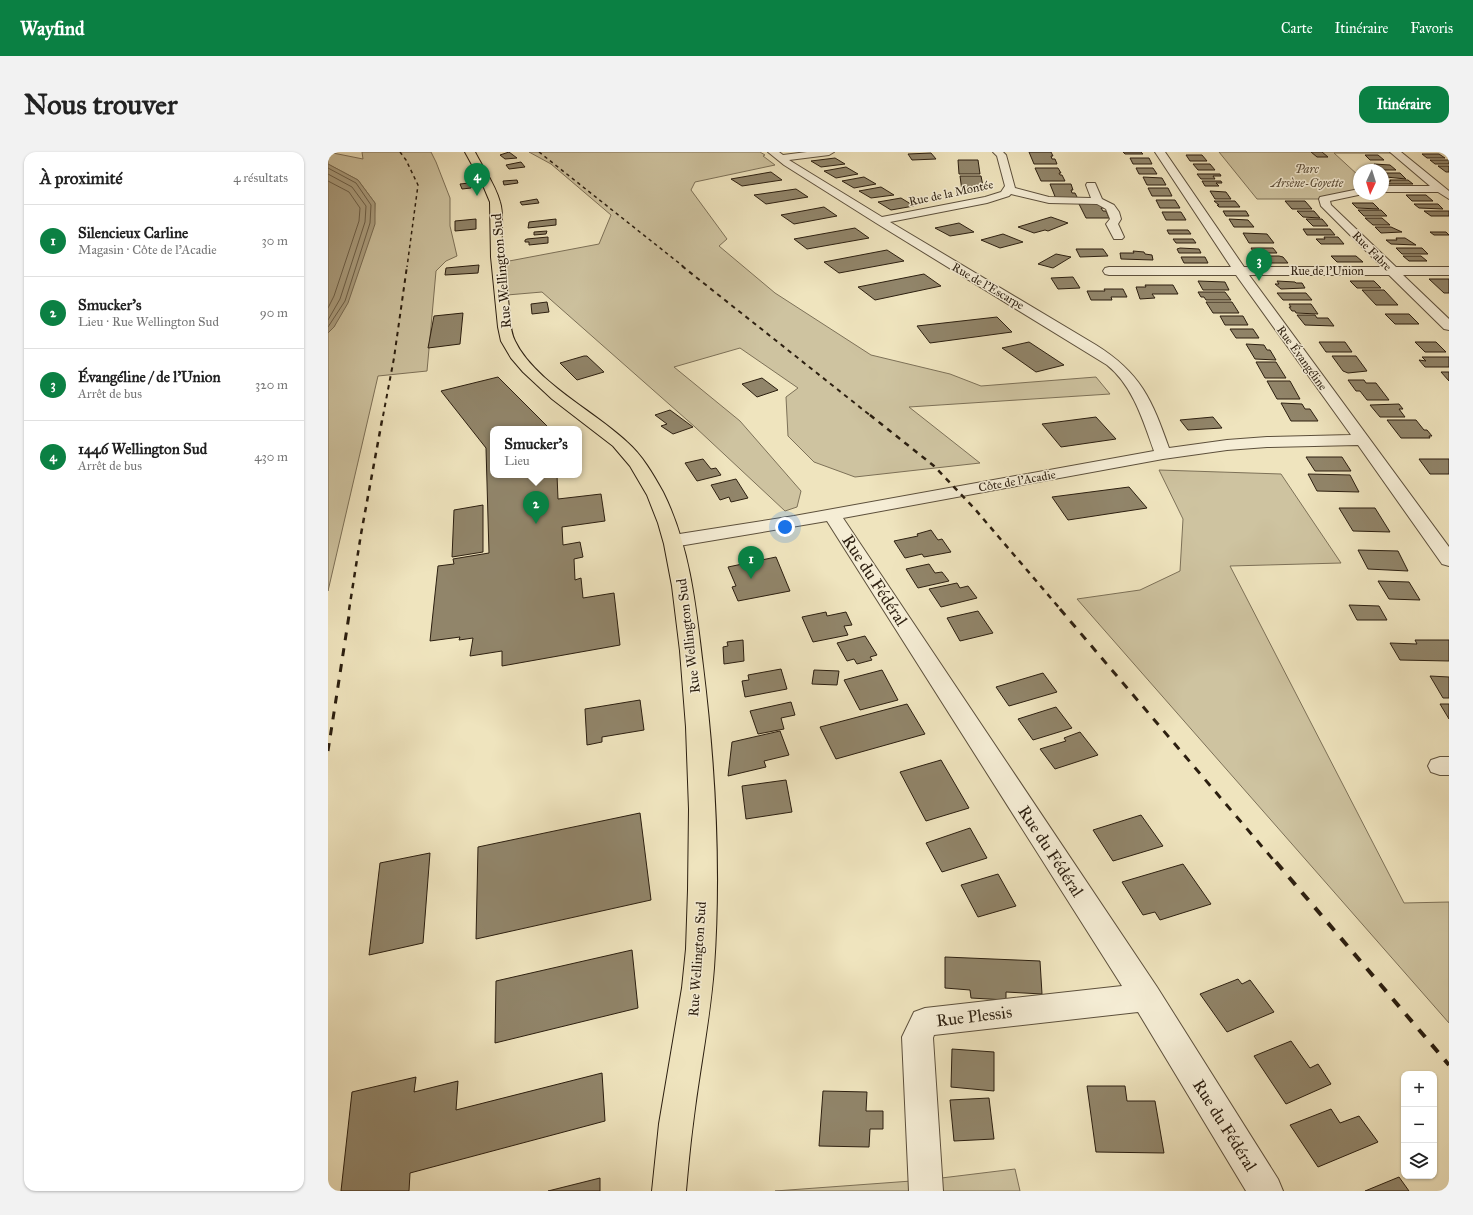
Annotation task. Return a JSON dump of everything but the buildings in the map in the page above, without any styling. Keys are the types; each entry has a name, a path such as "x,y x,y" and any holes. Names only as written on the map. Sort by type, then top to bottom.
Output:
{"main road":[{"name":"Rue Wellington Sud","path":"470,152 494,201 496,214 496,243 504,326 510,346 530,370 596,423 631,456 659,502 673,541 681,575 688,618 698,721 703,846 699,968 692,1029 676,1126 669,1191"}],"street":[{"path":"777,155 829,152"},
{"name":"Rue de la Montée","path":"880,221 987,200 1005,194 1009,190 1010,186 998,152"},
{"name":"Rue Évangéline","path":"1160,152 1240,271 1449,560"},
{"path":"1395,152 1449,196"},
{"name":"Rue de l'Escarpe","path":"777,155 880,221 1085,344 1113,363 1123,372 1146,407 1163,454"},
{"path":"1091,185 1098,201"},
{"path":"1389,189 1440,189"},
{"path":"1009,190 1049,200 1098,201 1108,205 1114,211 1116,219 1112,224 1118,236"},
{"name":"Rue Fabre","path":"1353,193 1324,199 1326,206 1449,326"},
{"name":"Rue de l'Union","path":"1109,271 1449,271"},
{"name":"Côte de l'Acadie","path":"673,541 832,515 1163,454 1227,445 1267,442 1362,440"},
{"name":"Rue du Fédéral","path":"832,515 1146,997 1266,1191"},
{"name":"Rue Plessis","path":"926,1191 918,1037 925,1022 1146,997"}],"green space":[{"path":"328,152 363,159 362,152 431,152 450,198 450,226 457,256 446,261 436,271 427,371 378,376 328,591 328,333 334,327 374,224 375,203 358,180 328,164"},
{"path":"529,152 760,152 775,165 695,182 691,190 727,239 719,246 775,293 871,355 950,374 981,386 1096,377 1110,394 909,407 980,463 855,477 814,462 788,436 786,397 798,388 740,348 674,367 740,421 801,491 797,507 785,511 695,427 542,292 507,295 504,262 599,244 611,215 551,164"},
{"name":"Parc Arsène-Goyette","path":"1219,152 1396,153 1334,153 1353,170 1353,193 1324,199 1257,199"},
{"path":"1159,470 1281,474 1341,563 1230,566 1404,903 1449,902 1449,1023 1077,599 1140,590 1180,571 1183,519"},
{"path":"1015,1169 1020,1191 775,1191 925,1180"}],"water":[{"path":"328,164 358,180 375,203 375,224 348,303 334,327 328,333"}],"railway":[{"path":"400,152 406,160 418,185 407,267"},
{"path":"539,152 684,267"},
{"path":"383,416 394,358 407,266"},
{"path":"682,266 871,416"},
{"path":"349,610 361,534 383,415"},
{"path":"870,415 934,466 974,508 1061,610"},
{"path":"328,751 350,609"},
{"path":"1060,609 1276,863"},
{"path":"1276,862 1449,1065"}],"place":[{"name":"1446 Wellington Sud","path":"477,196"},
{"name":"Évangéline / de l'Union","path":"1259,281"},
{"name":"Smucker's","path":"536,524"},
{"name":"Silencieux Carline","path":"751,579"}]}
